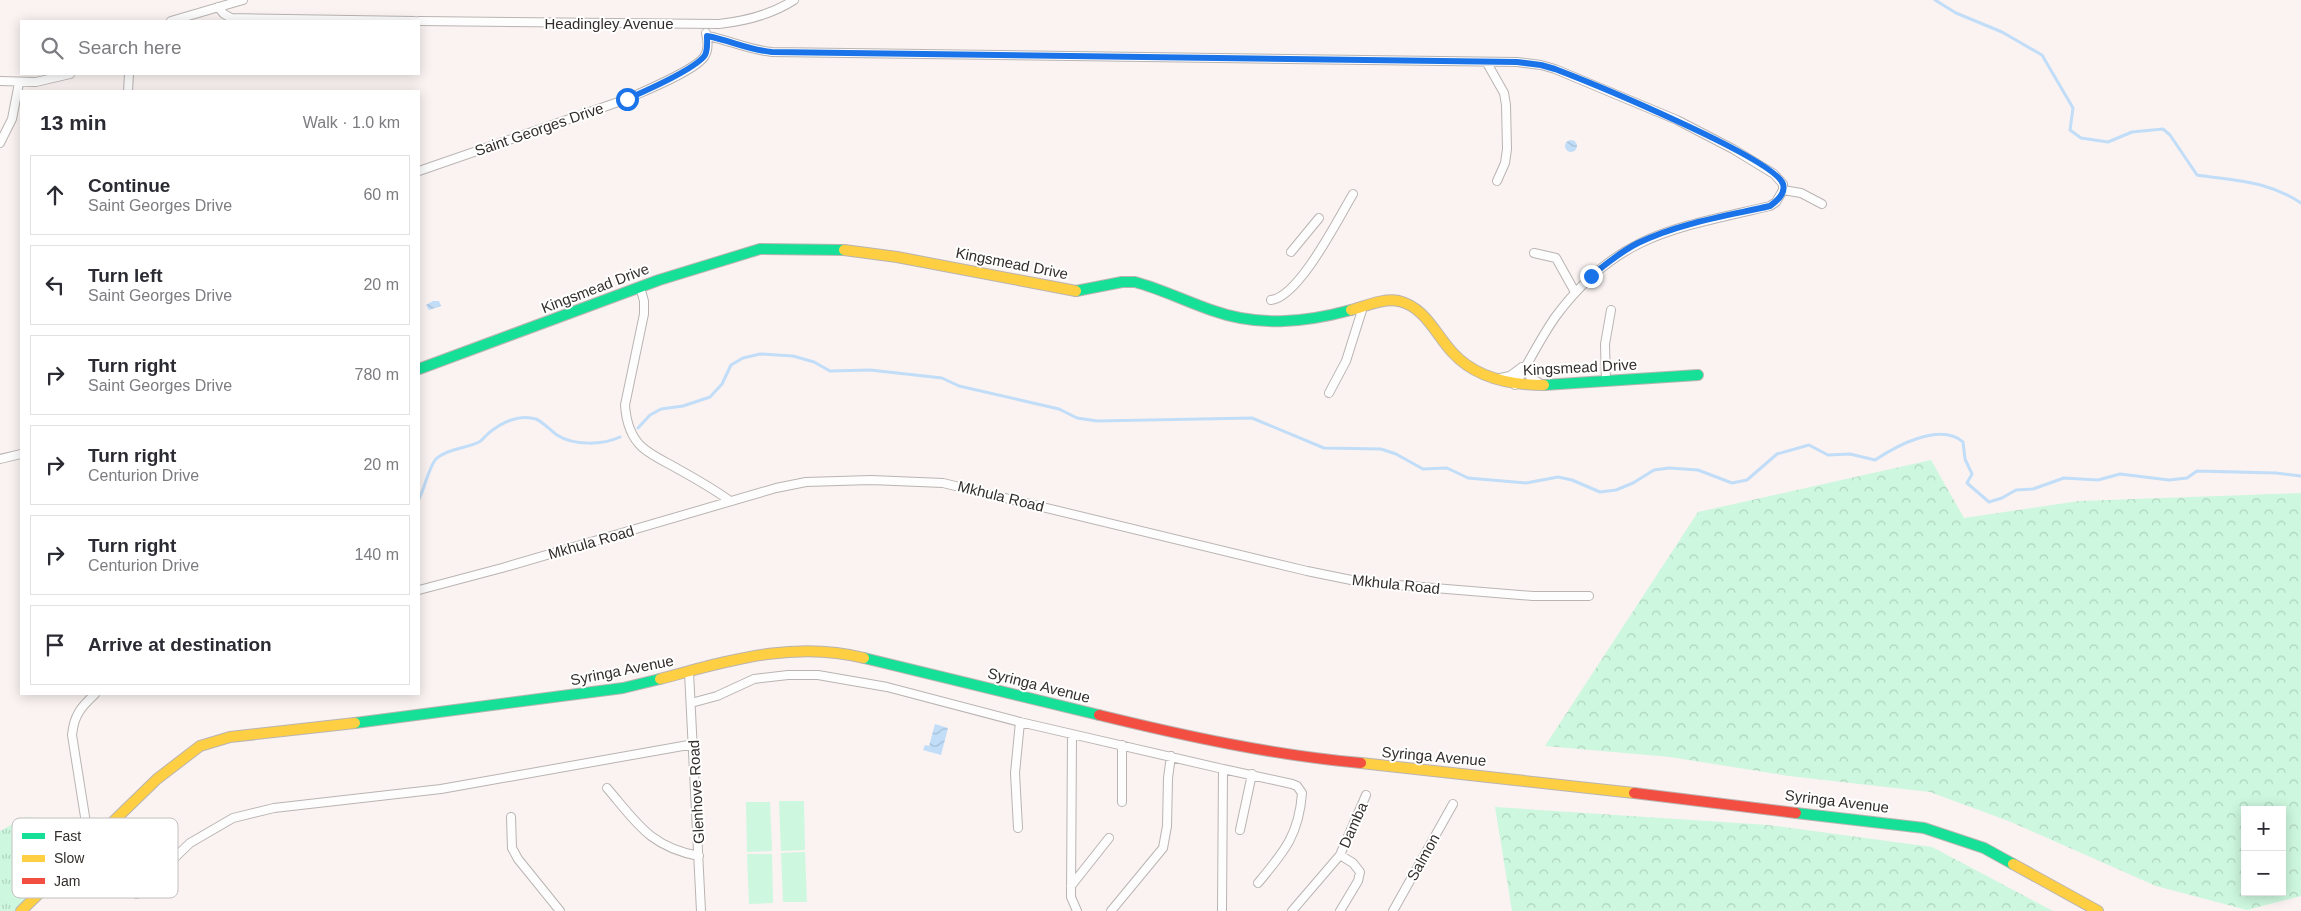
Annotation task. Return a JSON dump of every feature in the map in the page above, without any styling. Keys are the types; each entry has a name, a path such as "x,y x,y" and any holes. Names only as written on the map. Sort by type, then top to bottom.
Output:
{"street":[{"path":"173,20 243,0"},
{"name":"Headingley Avenue","path":"420,21 719,24 748,20 767,14 794,0"},
{"path":"218,7 231,18 353,20"},
{"path":"705,24 707,36 724,39 754,50 772,52 1541,65 1592,83 1677,120 1733,149 1774,174 1783,184 1783,190 1776,202 1770,206 1672,230 1637,244 1616,256 1591,276 1555,318 1515,385"},
{"name":"Saint Georges Drive","path":"420,170 627,99 650,89 700,61 707,49 707,36"},
{"path":"1487,63 1504,93 1506,105 1507,148 1505,163 1497,181"},
{"path":"0,81 36,82 66,75"},
{"path":"128,90 129,75"},
{"path":"0,143 12,119 20,83"},
{"path":"1783,190 1801,193 1822,204"},
{"path":"1271,300 1281,298 1287,294 1302,276 1353,194"},
{"path":"1291,252 1319,218"},
{"name":"Kingsmead Drive","path":"420,368 695,267 760,249 796,248 843,250 897,257 1074,291 1122,282 1135,282 1222,314 1277,324 1306,322 1387,300 1406,302 1425,318 1453,353 1471,368 1492,378 1515,385 1547,386 1698,375"},
{"path":"1534,253 1556,258 1576,292"},
{"path":"640,287 643,295 644,314 625,405 626,418 630,429 635,440 649,453 713,488 730,501"},
{"path":"1329,393 1346,361 1363,306"},
{"path":"1606,381 1605,344 1611,310"},
{"path":"1492,378 1510,376 1530,360"},
{"path":"1530,360 1530,377 1537,383 1547,386"},
{"path":"0,459 20,454"},
{"name":"Mkhula Road","path":"420,590 502,568 730,501 806,482 872,480 943,483 1299,570 1361,582 1533,596 1589,596"},
{"name":"Syringa Avenue","path":"117,818 178,761 200,746 215,740 623,688 724,662 780,651 831,652 910,668 1165,731 1305,758 1480,774 1902,824 1946,834 1984,848 2098,911"},
{"name":"Glenhove Road","path":"689,672 701,911"},
{"path":"691,703 717,696 754,679 818,674 887,687 1020,722 1298,786 1302,793 1298,819 1291,840 1258,883"},
{"path":"85,818 72,735 78,710 94,695"},
{"path":"1018,828 1015,773 1020,722"},
{"path":"1072,734 1071,886 1072,902 1076,911"},
{"path":"178,855 190,844 233,818 274,808 441,789 694,744"},
{"path":"1122,745 1122,802"},
{"path":"1111,911 1163,848 1167,826 1168,778 1171,756"},
{"path":"1222,911 1223,769"},
{"path":"1240,830 1252,774"},
{"path":"607,788 650,838 673,850 699,856"},
{"name":"Damba","path":"1292,911 1340,855 1366,795"},
{"name":"Salmon","path":"1393,911 1453,804"},
{"path":"511,817 512,848 518,859 560,911"},
{"path":"1071,886 1109,838"},
{"name":"Damba","path":"1340,855 1353,863 1360,872 1358,881 1342,910"},
{"name":"Syringa Avenue","path":"21,911 34,898"}],"green space":[{"path":"1931,460 1964,518 2079,501 2301,493 2301,896 2247,910 2156,886 2011,822 1930,792 1789,776 1670,757 1545,746 1698,512"},
{"path":"779,801 804,801 805,850 781,851"},
{"path":"746,802 770,802 772,851 747,852"},
{"path":"1495,807 1768,825 1932,847 2053,911 1512,911"},
{"path":"12,825 12,898 32,898 19,911 0,911 0,831"},
{"path":"805,852 807,902 783,902 781,853"},
{"path":"747,854 772,854 773,903 749,904"}],"water":[{"path":"1571,140 1577,146 1571,152 1565,146"},
{"path":"433,301 439,301 441,306 429,310 426,305"},
{"path":"935,724 948,728 941,755 923,750 925,745 929,746"}],"waterway":[{"path":"1935,0 1956,13 2002,32 2042,55 2073,108 2070,130 2081,138 2108,142 2132,132 2163,129 2170,135 2197,175 2238,180 2263,186 2288,195 2301,203"},
{"path":"638,428 650,415 661,409 683,406 710,397 722,384 731,365 743,358 760,354 793,356 814,362 830,371 870,370 942,378 959,386 1059,409 1077,418 1097,421 1252,418 1324,448 1381,449 1396,454 1423,469 1447,468 1468,478 1526,483 1558,477 1572,480 1600,492 1616,490 1633,483 1654,470 1669,468 1698,470 1732,483 1747,480 1777,454 1809,445 1828,455 1850,454 1875,460 1894,448 1918,438 1942,434 1953,436 1963,442 1965,459 1972,474 1967,483 1989,502 2002,498 2016,490 2033,489 2064,478 2098,480 2120,474 2169,480 2187,478 2197,471 2276,473 2301,476"},
{"path":"420,496 432,465 437,458 447,452 479,442 495,428 518,418 536,419 564,439 580,443 605,442 620,437"}],"traffic: fast":[{"path":"420,369 659,280 760,249 844,250"},
{"path":"1076,291 1122,282 1135,282 1211,310 1246,319 1263,321 1315,318 1351,310"},
{"path":"1544,385 1698,375"},
{"path":"864,658 1099,715"},
{"path":"355,723 623,688 660,679"},
{"path":"1796,813 1924,828 1984,848 2013,864"}],"traffic: slow":[{"path":"844,250 897,257 1076,291"},
{"path":"1351,310 1393,300 1408,304 1423,315 1453,353 1472,369 1495,378 1520,384 1544,385"},
{"path":"660,679 736,660 786,652 812,651 864,658"},
{"path":"117,818 157,779 200,746 230,737 355,723"},
{"path":"1361,763 1634,793"},
{"path":"2013,864 2098,911"},
{"path":"21,911 34,898"}],"traffic: jam":[{"path":"1099,715 1229,744 1328,760 1361,763"},
{"path":"1634,793 1796,813"}],"route":[{"path":"627,99 650,89 700,61 707,49 707,36 724,39 760,51 772,52 1443,63 1517,62 1555,69 1677,120 1733,149 1774,174 1783,184 1780,198 1770,206 1688,225 1656,235 1616,256 1591,276"}]}
